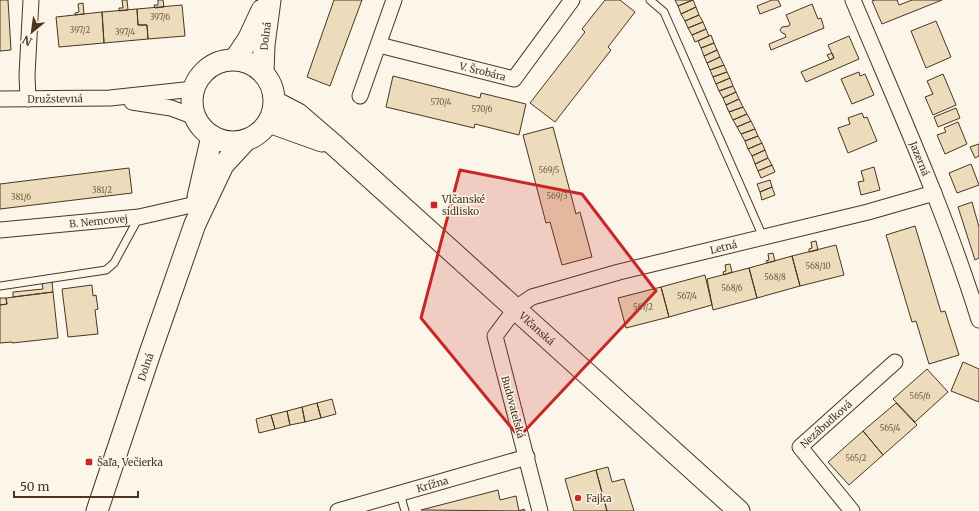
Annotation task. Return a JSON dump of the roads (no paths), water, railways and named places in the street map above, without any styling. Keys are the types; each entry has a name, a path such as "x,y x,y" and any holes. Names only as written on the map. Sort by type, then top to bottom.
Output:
{"main road":[{"name":"Dolná","path":"235,59 248,40 268,0"},
{"name":"Dolná","path":"263,72 268,0"},
{"path":"235,59 254,65 263,72 273,89 275,102 269,122 262,131 254,137 234,142 223,141 212,136 202,128 195,117 192,104 194,89 199,77 209,67 221,61 235,59"},
{"name":"Vlčanská","path":"275,102 298,114 334,145 740,511"},
{"name":"Vlčanská","path":"269,122 334,145"},
{"name":"Dolná","path":"97,511 195,214 212,136"},
{"name":"Dolná","path":"195,214 223,165 246,140"}],"street":[{"path":"28,99 27,75 30,0"},
{"path":"360,96 394,0"},
{"name":"V. Šrobára","path":"378,45 514,79 572,0"},
{"name":"Jazerná","path":"853,0 974,287 979,320"},
{"name":"Družstevná","path":"0,99 110,98 194,89"},
{"name":"Družstevná","path":"110,98 170,108 195,117"},
{"name":"Letná","path":"516,308 532,297 619,272 868,212 934,193"},
{"name":"B. Nemcovej","path":"0,230 139,217 195,214"},
{"name":"Budovateľská","path":"516,308 495,336 540,511"},
{"name":"Nezábudková","path":"852,511 800,447 895,362"},
{"name":"Krížna","path":"338,511 526,457"}],"lane":[{"path":"650,0 664,12 763,237"},
{"path":"0,286 106,270 114,263 139,217"},
{"path":"400,493 405,511"}],"place":[{"name":"Vlčanské sídlisko","path":"434,205"},
{"name":"Šaľa, Večierka","path":"89,462"},
{"name":"Fajka","path":"578,498"}]}
